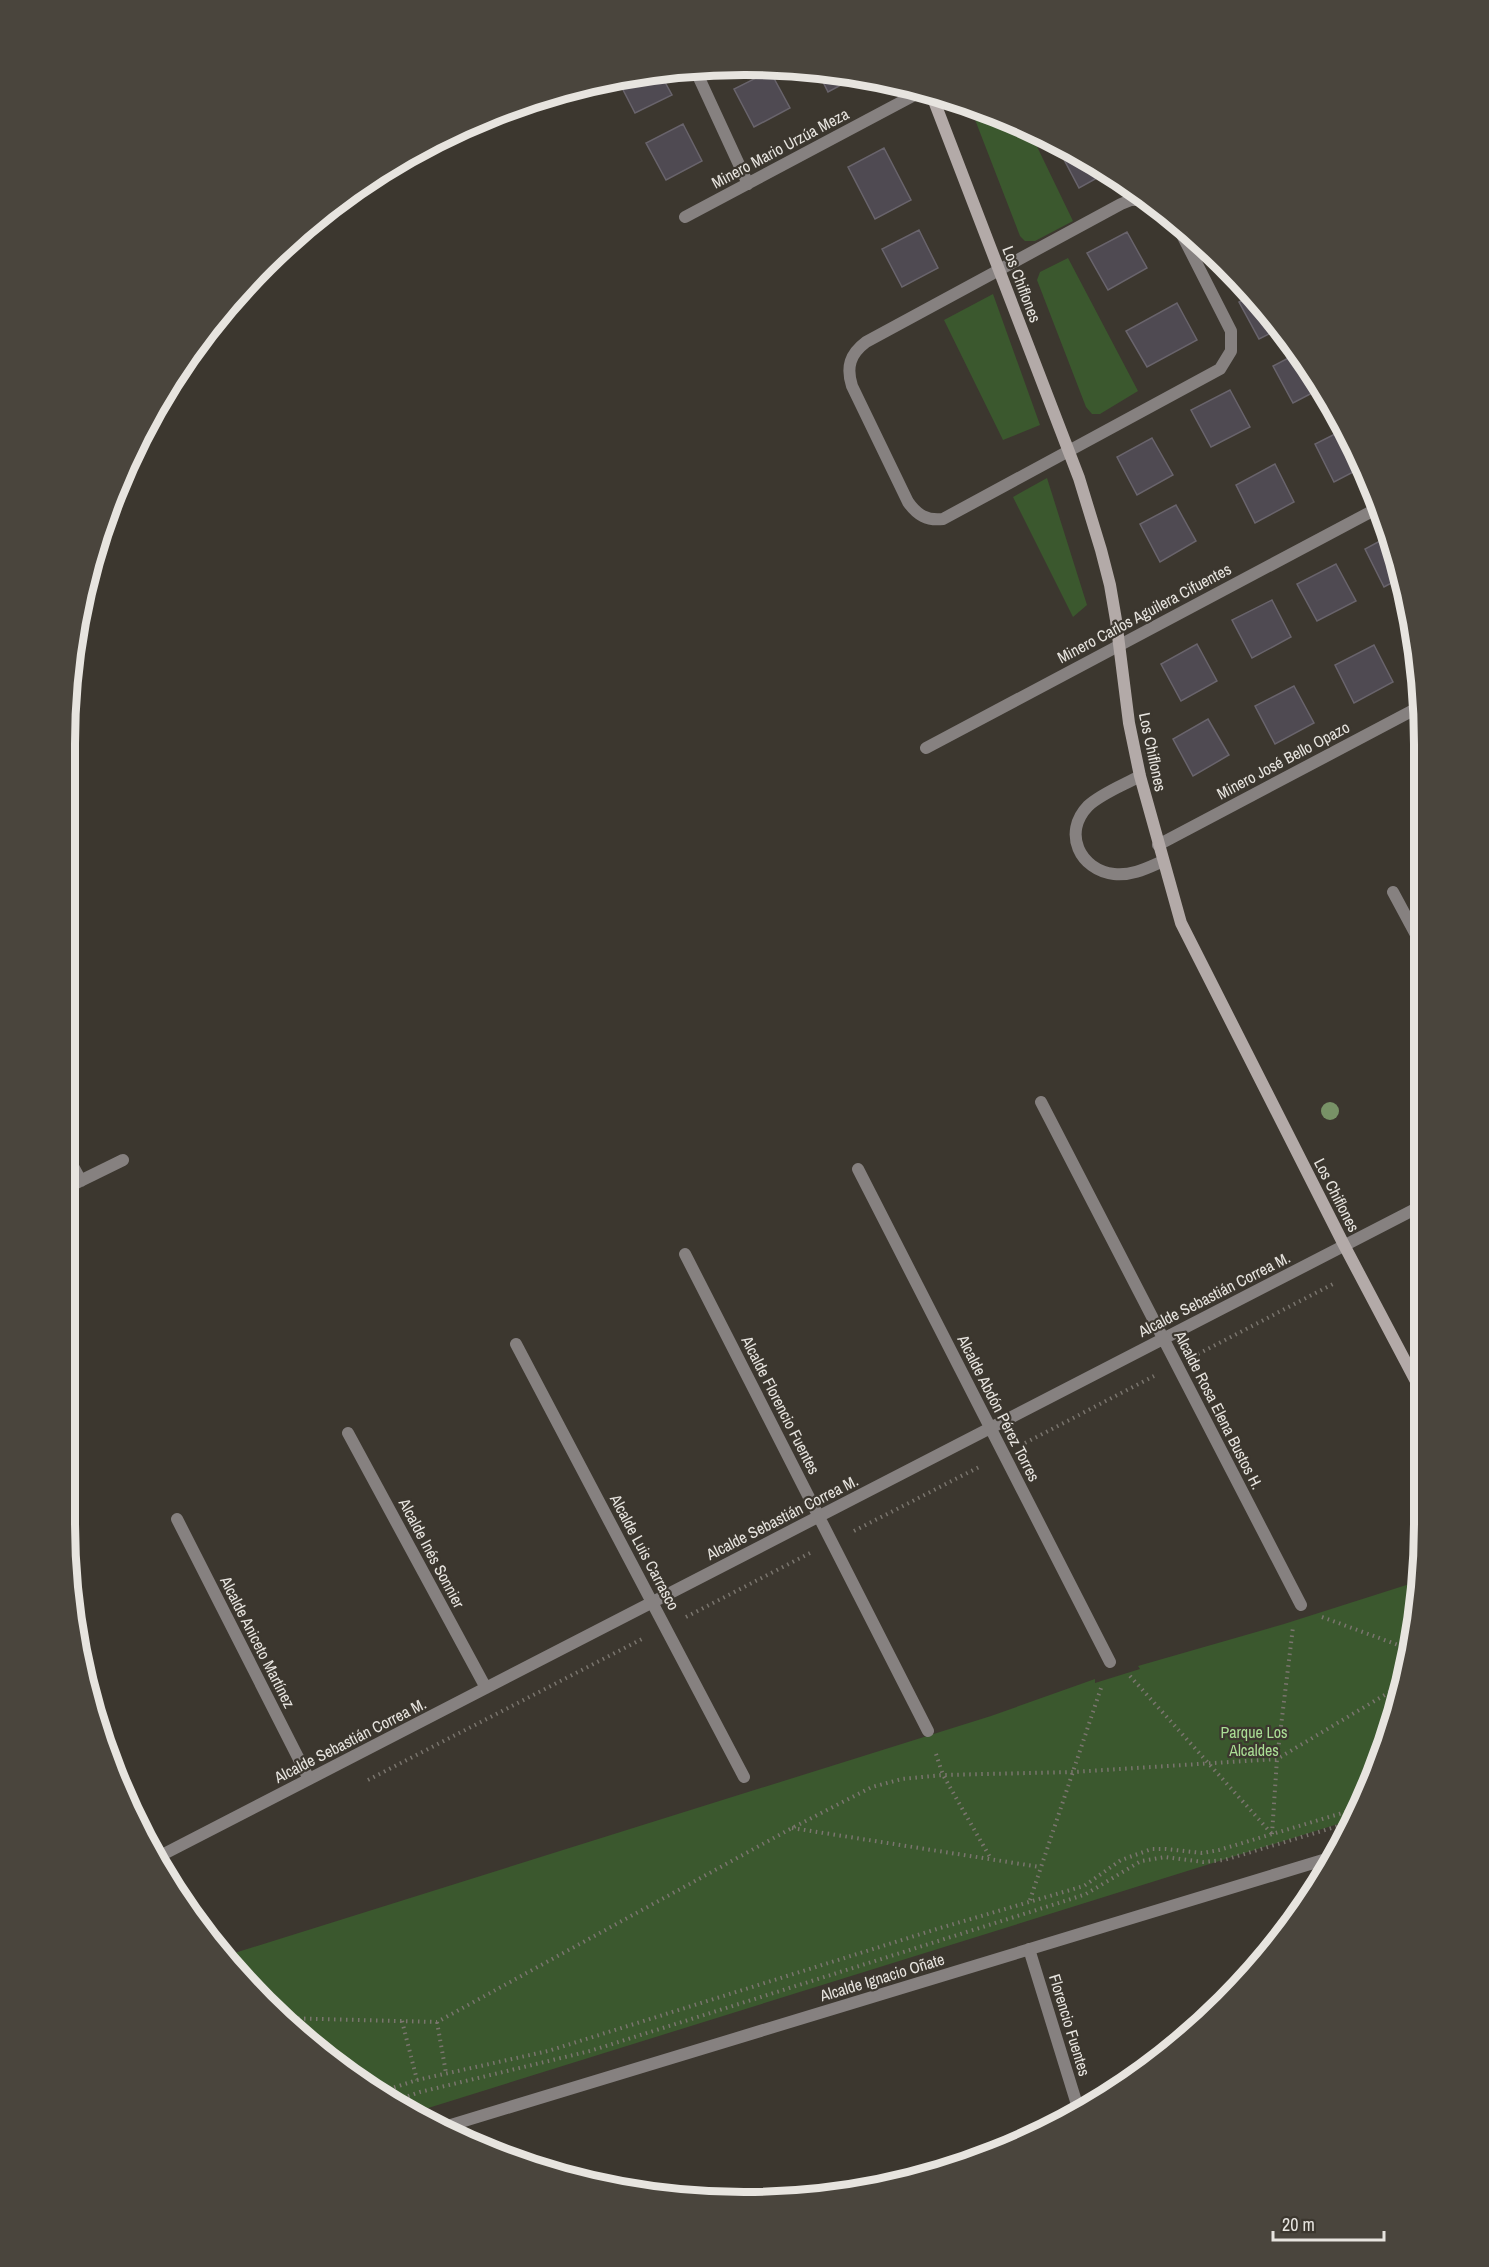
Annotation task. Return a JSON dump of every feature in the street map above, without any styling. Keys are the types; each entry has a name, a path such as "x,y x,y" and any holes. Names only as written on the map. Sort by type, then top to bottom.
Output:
{"street":[{"path":"698,76 748,184"},
{"name":"Minero Mario Urzúa Meza","path":"685,217 912,97"},
{"name":"Los Chiflones","path":"935,103 1069,452 1101,550 1116,620 1129,723 1140,776 1181,923 1344,1245 1414,1378"},
{"path":"1133,200 1121,204 999,268 859,347 849,362 848,375 908,502 915,512 925,518 943,519 1212,375 1227,360 1233,341 1231,331 1185,240"},
{"name":"Minero Carlos Aguilera Cifuentes","path":"926,748 1372,511"},
{"name":"Minero José Bello Opazo","path":"1158,845 1413,710"},
{"path":"1140,776 1088,807 1077,827 1078,847 1083,858 1091,866 1115,874 1139,871 1163,861"},
{"path":"1393,892 1414,931"},
{"name":"Alcalde Rosa Elena Bustos H.","path":"1041,1102 1301,1605"},
{"path":"76,1184 123,1160"},
{"name":"Alcalde Abdón Pérez Torres","path":"858,1169 1110,1662"},
{"name":"Alcalde Sebastián Correa M.","path":"163,1854 1414,1210"},
{"name":"Alcalde Florencio Fuentes","path":"685,1254 928,1731"},
{"name":"Alcalde Luis Carrasco","path":"516,1344 744,1777"},
{"name":"Alcalde Inés Sonnier","path":"348,1433 486,1688"},
{"name":"Alcalde Aniceto Martínez","path":"177,1519 309,1779"},
{"name":"Alcalde Ignacio Oñate","path":"455,2126 1322,1860"},
{"name":"Florencio Fuentes","path":"1029,1949 1077,2103"}],"path":[{"path":"360,1785 1358,1271"},
{"path":"1272,1834 1277,1759 1291,1631 1301,1605 1322,1617 1402,1647"},
{"path":"1030,1901 1110,1662 1135,1679 1272,1834"},
{"path":"295,2018 436,2022 792,1828 872,1787 902,1779 943,1775 1073,1772 1277,1759 1392,1691"},
{"path":"928,1731 943,1775 991,1859"},
{"path":"389,2089 446,2073 548,2051 1084,1886 1121,1860 1152,1850 1166,1849 1202,1853 1219,1850 1349,1811"},
{"path":"404,2098 590,2051 1068,1900 1086,1894 1142,1861 1165,1857 1203,1862 1224,1860 1342,1825"},
{"path":"792,1828 1040,1867"},
{"path":"402,2021 417,2080"},
{"path":"436,2022 446,2073"}],"green space":[{"path":"974,117 1034,141 1073,221 1035,241 1025,241 1020,236"},
{"path":"1068,258 1138,391 1100,414 1092,414 1086,407 1037,280 1040,272"},
{"path":"993,294 1040,425 1003,440 944,320"},
{"path":"1047,478 1087,605 1073,617 1013,497"},
{"name":"Parque Los Alcaldes","path":"1411,1584 1401,1653 1391,1696 1363,1779 1343,1822 424,2109 337,2054 271,1996 232,1954 991,1716 1095,1679 1095,1683 1140,1669 1138,1666 1284,1624"}],"building":[{"path":"761,75 773,76 790,108 754,127 734,89"},
{"path":"664,80 672,95 635,113 621,87"},
{"path":"822,80 845,83 828,92"},
{"path":"683,124 702,161 666,180 646,143"},
{"path":"884,148 911,200 875,219 848,167"},
{"path":"1062,156 1099,177 1079,188"},
{"path":"919,230 938,268 902,287 882,249"},
{"path":"1127,232 1147,268 1108,290 1087,253"},
{"path":"1244,299 1272,332 1259,339 1239,302"},
{"path":"1177,303 1197,340 1147,367 1126,331"},
{"path":"1290,357 1313,393 1293,403 1273,366"},
{"path":"1230,390 1250,427 1211,447 1191,410"},
{"path":"1337,433 1355,471 1334,482 1315,444"},
{"path":"1152,438 1173,475 1137,495 1117,457"},
{"path":"1275,464 1294,502 1255,523 1236,485"},
{"path":"1176,505 1196,541 1160,562 1140,524"},
{"path":"1381,540 1394,582 1384,587 1365,549"},
{"path":"1336,564 1356,601 1317,621 1297,584"},
{"path":"1272,600 1291,637 1252,658 1232,620"},
{"path":"1197,644 1217,681 1181,701 1161,664"},
{"path":"1374,645 1393,682 1354,703 1335,665"},
{"path":"1294,686 1314,723 1275,744 1255,706"},
{"path":"1208,719 1229,755 1193,776 1173,739"}]}
